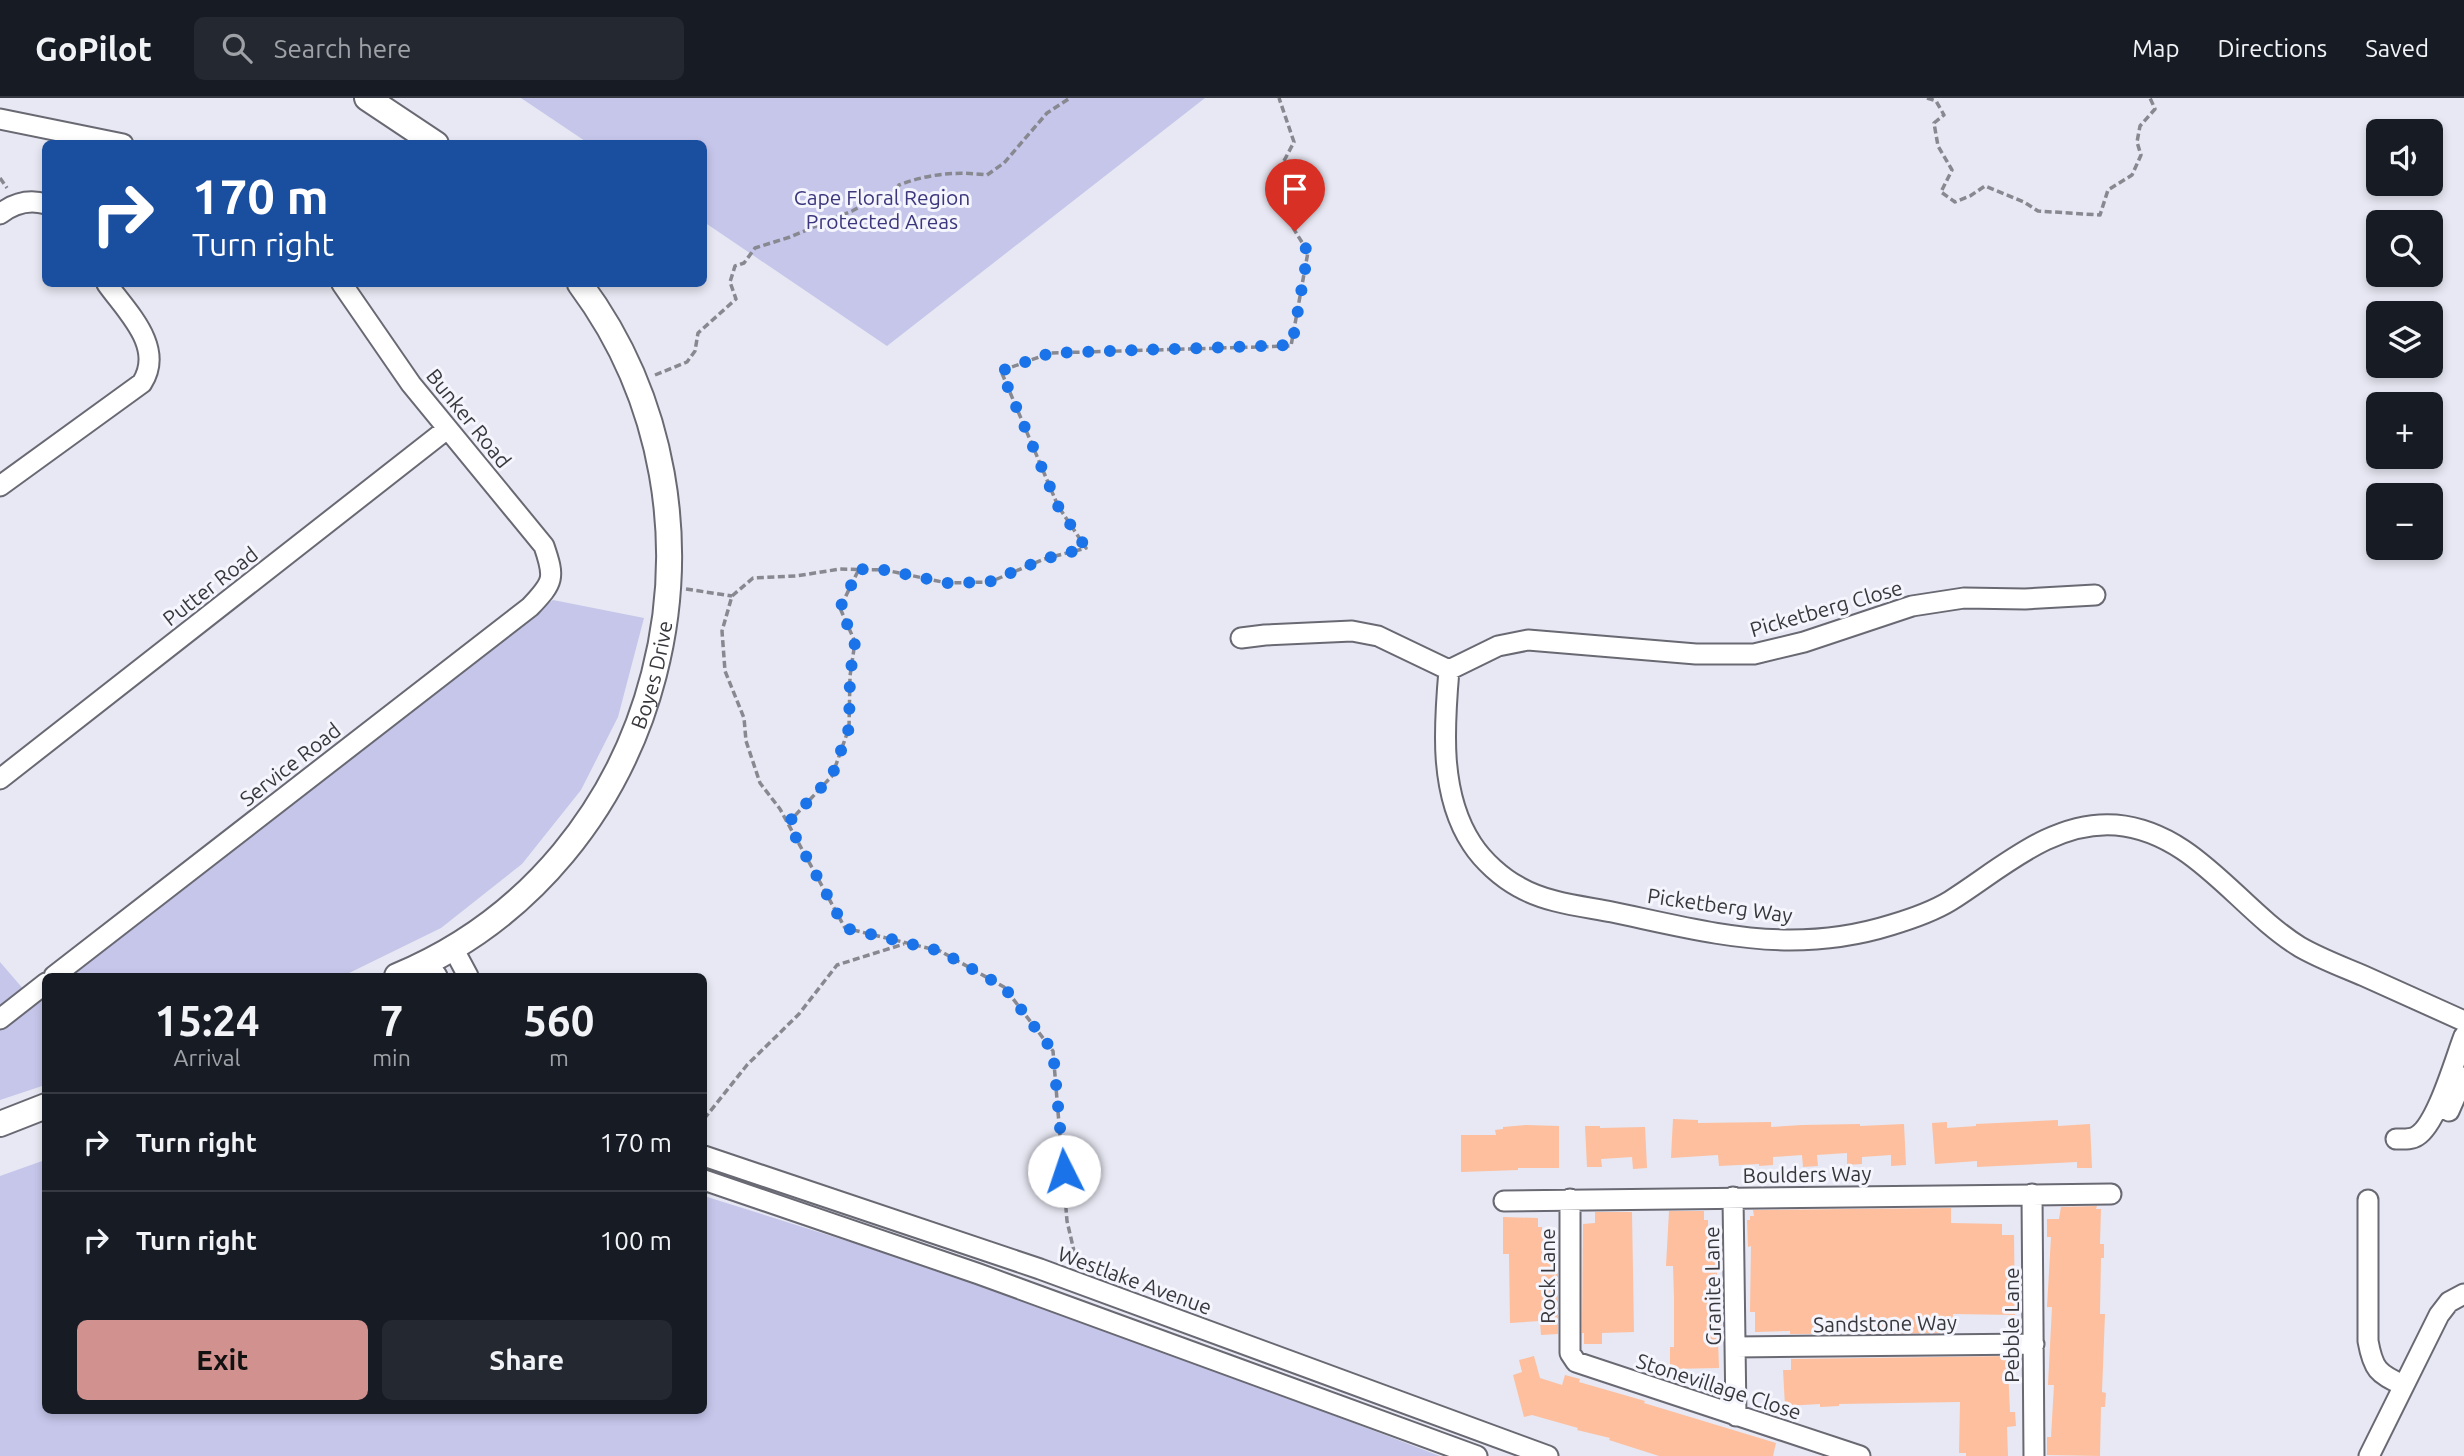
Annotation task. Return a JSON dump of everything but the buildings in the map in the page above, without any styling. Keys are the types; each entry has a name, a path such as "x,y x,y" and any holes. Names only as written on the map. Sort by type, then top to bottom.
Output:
{"main road":[{"path":"367,98 430,140"},
{"name":"Boyes Drive","path":"414,973 432,970 453,948 517,900 573,839 618,771 645,705 660,657 669,586 670,534 659,458 635,381 600,311 582,287"},
{"path":"0,1124 42,1108"}],"street":[{"path":"0,119 102,140"},
{"path":"0,214 8,208 38,202"},
{"path":"0,486 142,383 148,373 150,352 146,338 109,287"},
{"name":"Bunker Road","path":"344,287 411,384 544,545 551,573 550,584"},
{"name":"Putter Road","path":"0,779 447,429"},
{"name":"Service Road","path":"58,973 530,607 550,584"},
{"name":"Picketberg Close","path":"1449,670 1498,646 1528,639 1696,654 1754,654 1804,642 1912,606 1964,598 2025,599 2095,595"},
{"path":"1241,638 1352,631 1378,636 1449,670"},
{"name":"Picketberg Way","path":"1449,670 1445,719 1448,772 1457,815 1473,846 1500,875 1521,888 1552,900 1742,936 1789,940 1843,936 1890,926 1947,903 2038,843 2059,833 2099,825 2132,827 2162,837 2186,850 2260,917 2301,947 2464,1021"},
{"path":"453,948 466,973"},
{"path":"0,1019 42,987"},
{"path":"2396,1139 2417,1136 2430,1122 2464,1036"},
{"path":"2446,1119 2464,1077"},
{"name":"Westlake Avenue","path":"707,1157 1082,1284 1548,1456"},
{"path":"707,1181 979,1274 1477,1456"},
{"name":"Pebble Lane","path":"2032,1194 2034,1456"},
{"name":"Boulders Way","path":"1504,1201 2111,1194"},
{"name":"Granite Lane","path":"1734,1197 1736,1416"},
{"name":"Rock Lane","path":"1570,1199 1570,1353"},
{"path":"2368,1200 2368,1341 2371,1358 2381,1374 2403,1385"},
{"path":"2369,1456 2439,1315 2449,1302 2464,1294"},
{"name":"Sandstone Way","path":"1735,1347 2034,1344"},
{"name":"Stonevillage Close","path":"1570,1353 1581,1365 1860,1456"}],"path":[{"path":"650,377 687,362 695,351 698,333 736,299 730,282 735,266 744,263 755,248 790,237 870,201 892,197 899,184 915,178 967,173 987,175 1004,163 1046,113 1070,98"},
{"path":"1082,1284 1068,1221 1053,1051 1004,987 940,951 845,928 788,823 760,783 746,741 744,718 725,671 722,631 732,596 753,578 859,569 886,570 947,583 989,582 1044,559 1086,548 1058,506 1001,371 1050,353 1292,345 1308,252 1269,189 1294,142 1279,98"},
{"path":"1927,98 1936,101 1944,115 1934,124 1938,146 1952,170 1941,192 1955,202 1985,186 2024,202 2038,211 2100,215 2108,190 2133,175 2141,155 2137,142 2140,126 2155,109 2150,98"},
{"path":"788,823 832,776 849,728 850,676 855,642 840,608 859,569"},
{"path":"685,589 732,596"},
{"path":"707,1115 747,1065 799,1014 837,965 906,944"}],"green space":[{"name":"Cape Floral Region Protected Areas","path":"521,98 1205,98 887,346 707,224 707,140 584,140"},
{"path":"553,600 644,618 618,717 581,790 522,864 441,928 349,973 73,973"},
{"path":"0,962 25,991 0,1010"},
{"path":"42,997 42,1086 0,1100 0,1030"},
{"path":"42,1161 42,1414 707,1414 707,1197 1022,1296 1440,1456 0,1456 0,1176"}],"route":[{"path":"1064,1171 1053,1051 1004,987 940,951 845,928 788,823 832,776 849,728 850,676 855,642 840,608 859,569 886,570 947,583 989,582 1044,559 1086,548 1058,506 1001,371 1050,353 1292,345 1308,252 1295,231"}]}
